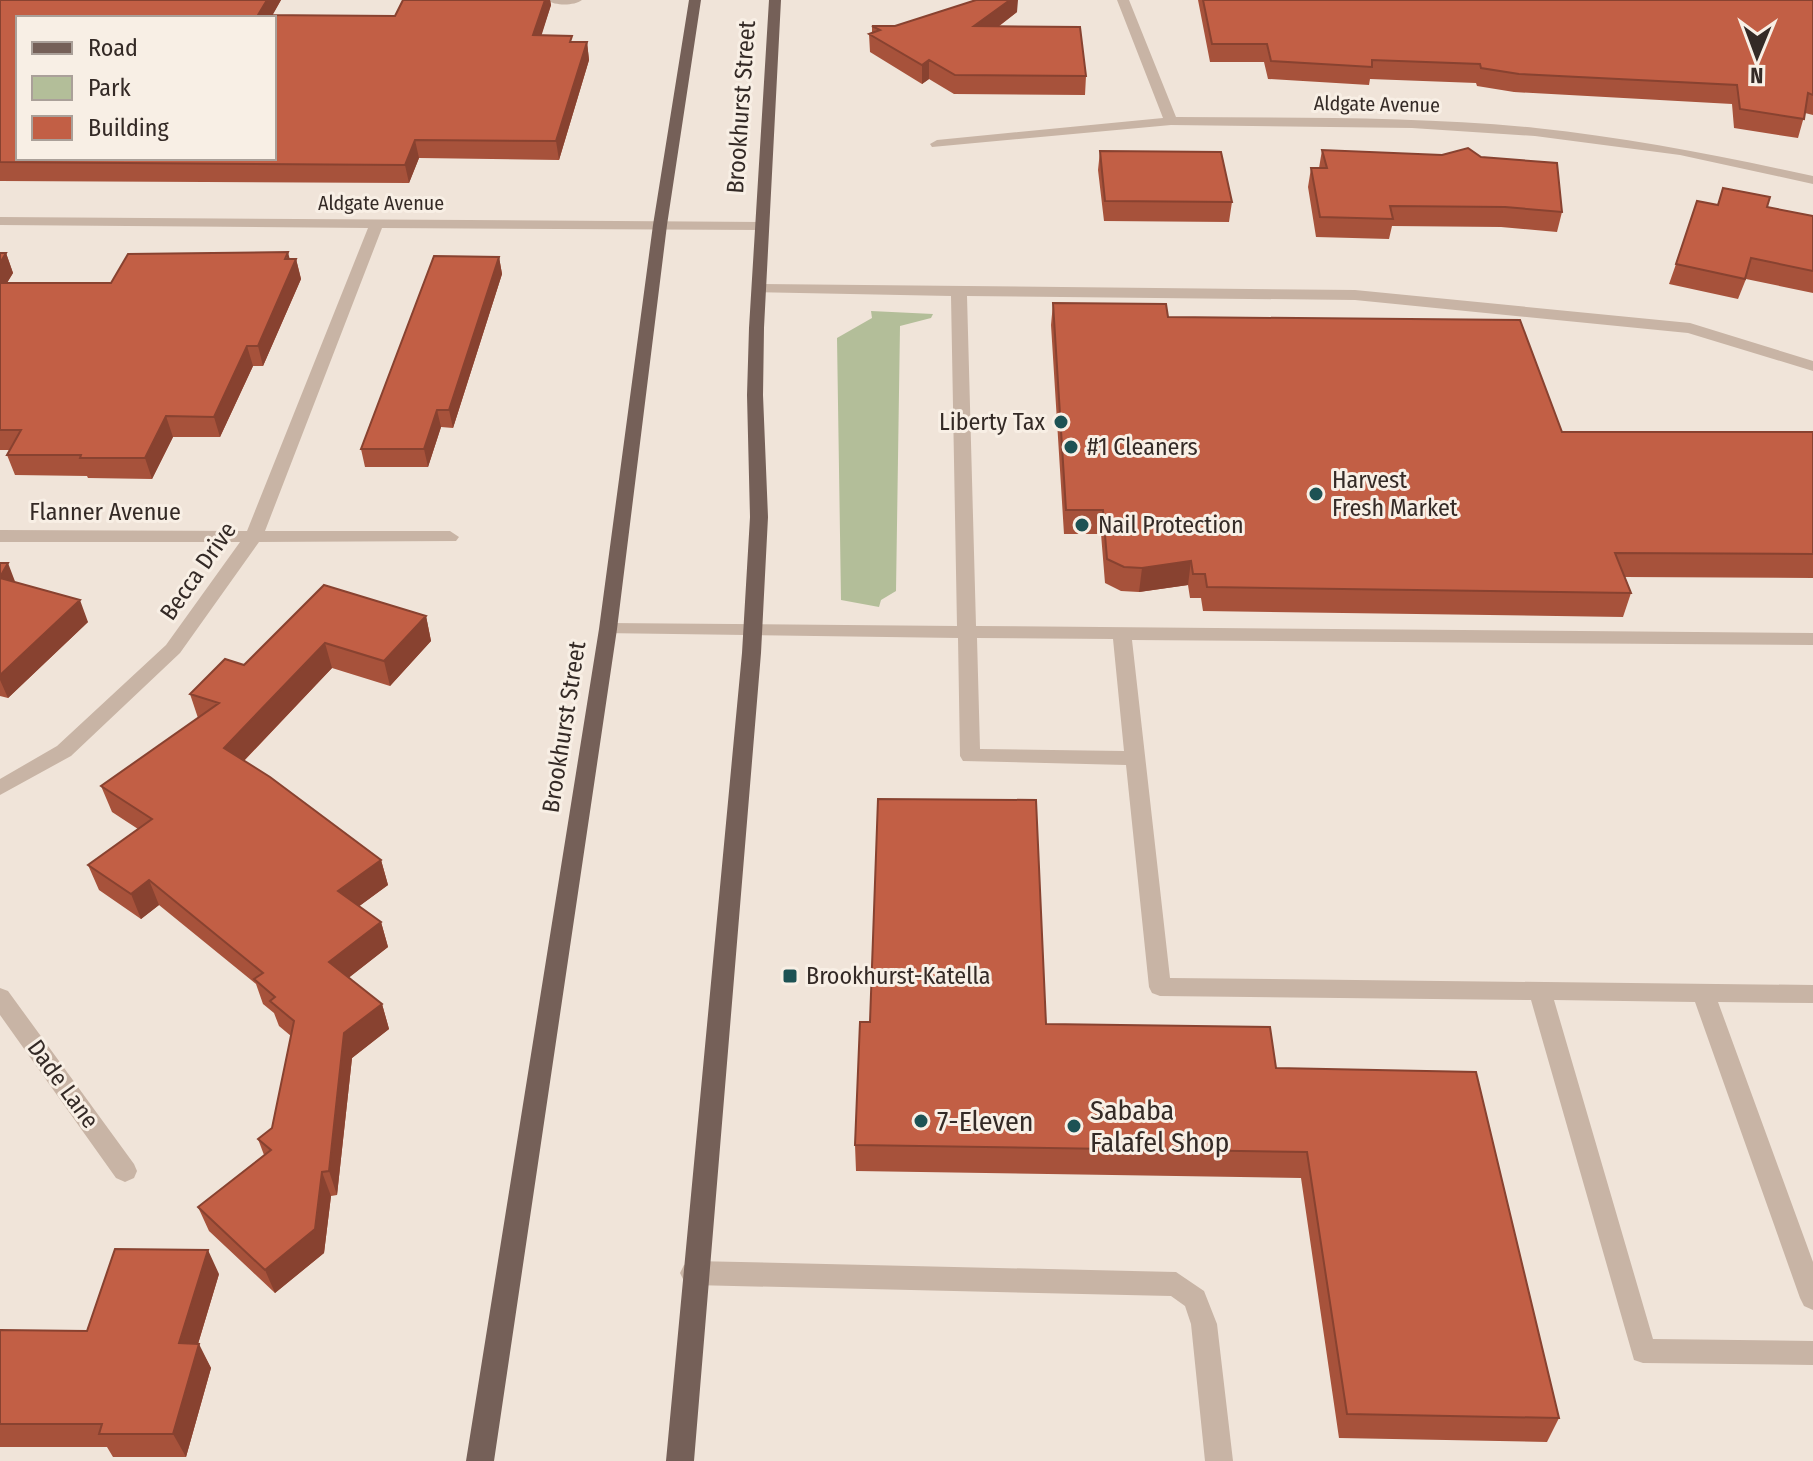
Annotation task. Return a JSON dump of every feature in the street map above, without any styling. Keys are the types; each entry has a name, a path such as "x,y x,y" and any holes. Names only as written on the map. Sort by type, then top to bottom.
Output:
{"main road":[{"name":"Brookhurst Street","path":"480,1461 608,629 660,225 695,0"},
{"name":"Brookhurst Street","path":"680,1461 693,1273 740,802 759,532 755,379 775,0"}],"street":[{"path":"553,0 576,0"},
{"path":"1123,0 1171,121"},
{"name":"Aldgate Avenue","path":"937,144 1171,121 1412,124 1535,132 1680,151 1813,180"},
{"name":"Aldgate Avenue","path":"0,221 762,226"},
{"name":"Becca Drive","path":"0,788 64,751 173,649 254,536 377,223"},
{"path":"759,289 1355,295 1690,328 1813,366"},
{"path":"959,291 970,756 1134,758"},
{"name":"Flanner Avenue","path":"0,536 450,537"},
{"path":"608,629 1813,639"},
{"path":"1122,634 1160,987 1813,994"},
{"path":"1540,991 1643,1351 1813,1353"},
{"path":"1703,993 1813,1298"},
{"name":"Dade Lane","path":"0,997 125,1171"},
{"path":"693,1273 1176,1284 1195,1299 1204,1324 1219,1461"}],"green space":[{"path":"871,311 933,314 931,318 900,326 896,591 881,600 879,607 841,600 837,338 872,318"}],"building":[{"path":"0,0 267,0 258,15 395,16 403,0 545,0 533,35 572,36 570,42 587,42 556,141 415,140 405,165 0,162"},
{"path":"976,0 1010,0 974,26 1080,27 1086,76 955,75 929,60 922,65 869,34 880,30 872,26 895,26"},
{"path":"1203,0 1813,0 1813,95 1808,93 1804,119 1740,109 1737,85 1519,74 1481,68 1480,64 1372,60 1372,67 1271,61 1267,44 1212,44"},
{"path":"1468,148 1481,157 1557,163 1562,212 1505,207 1390,206 1393,219 1320,217 1311,168 1327,168 1322,150 1442,155"},
{"path":"1100,151 1221,152 1232,202 1105,201"},
{"path":"1723,188 1770,197 1767,207 1813,216 1813,271 1751,258 1745,279 1676,264 1697,201 1718,205"},
{"path":"288,252 285,259 296,259 258,346 247,346 214,417 166,416 145,458 7,455 21,430 0,430 0,283 111,283 128,254"},
{"path":"434,256 499,257 449,410 437,410 424,449 361,449"},
{"name":"Harvest Fresh Market","path":"1053,303 1166,304 1168,317 1520,320 1562,432 1813,432 1813,554 1615,553 1631,593 1207,587 1205,574 1193,574 1191,561 1142,568 1124,567 1107,559 1103,510 1066,510"},
{"path":"0,563 8,563 0,577"},
{"path":"0,578 80,600 0,675"},
{"path":"324,585 426,616 384,661 325,643 224,748 270,777 381,860 338,891 381,922 329,962 382,1004 344,1033 329,1171 322,1172 315,1229 265,1270 198,1207 271,1150 258,1139 272,1128 294,1021 270,1001 275,997 254,979 263,973 149,880 131,894 88,865 152,819 101,786 219,703 190,694 225,659 244,665"},
{"path":"878,799 1036,800 1046,1024 1270,1027 1276,1068 1476,1072 1559,1418 1347,1414 1307,1152 855,1145 860,1022 870,1022"},
{"path":"115,1249 208,1250 179,1343 199,1344 173,1434 99,1434 102,1424 0,1424 0,1330 87,1331"}],"place":[{"name":"Liberty Tax","path":"1061,422"},
{"name":"#1 Cleaners","path":"1071,447"},
{"name":"Harvest Fresh Market","path":"1316,494"},
{"name":"Nail Protection","path":"1082,525"},
{"name":"Brookhurst-Katella","path":"790,976"},
{"name":"7-Eleven","path":"921,1121"},
{"name":"Sababa Falafel Shop","path":"1074,1126"}]}
